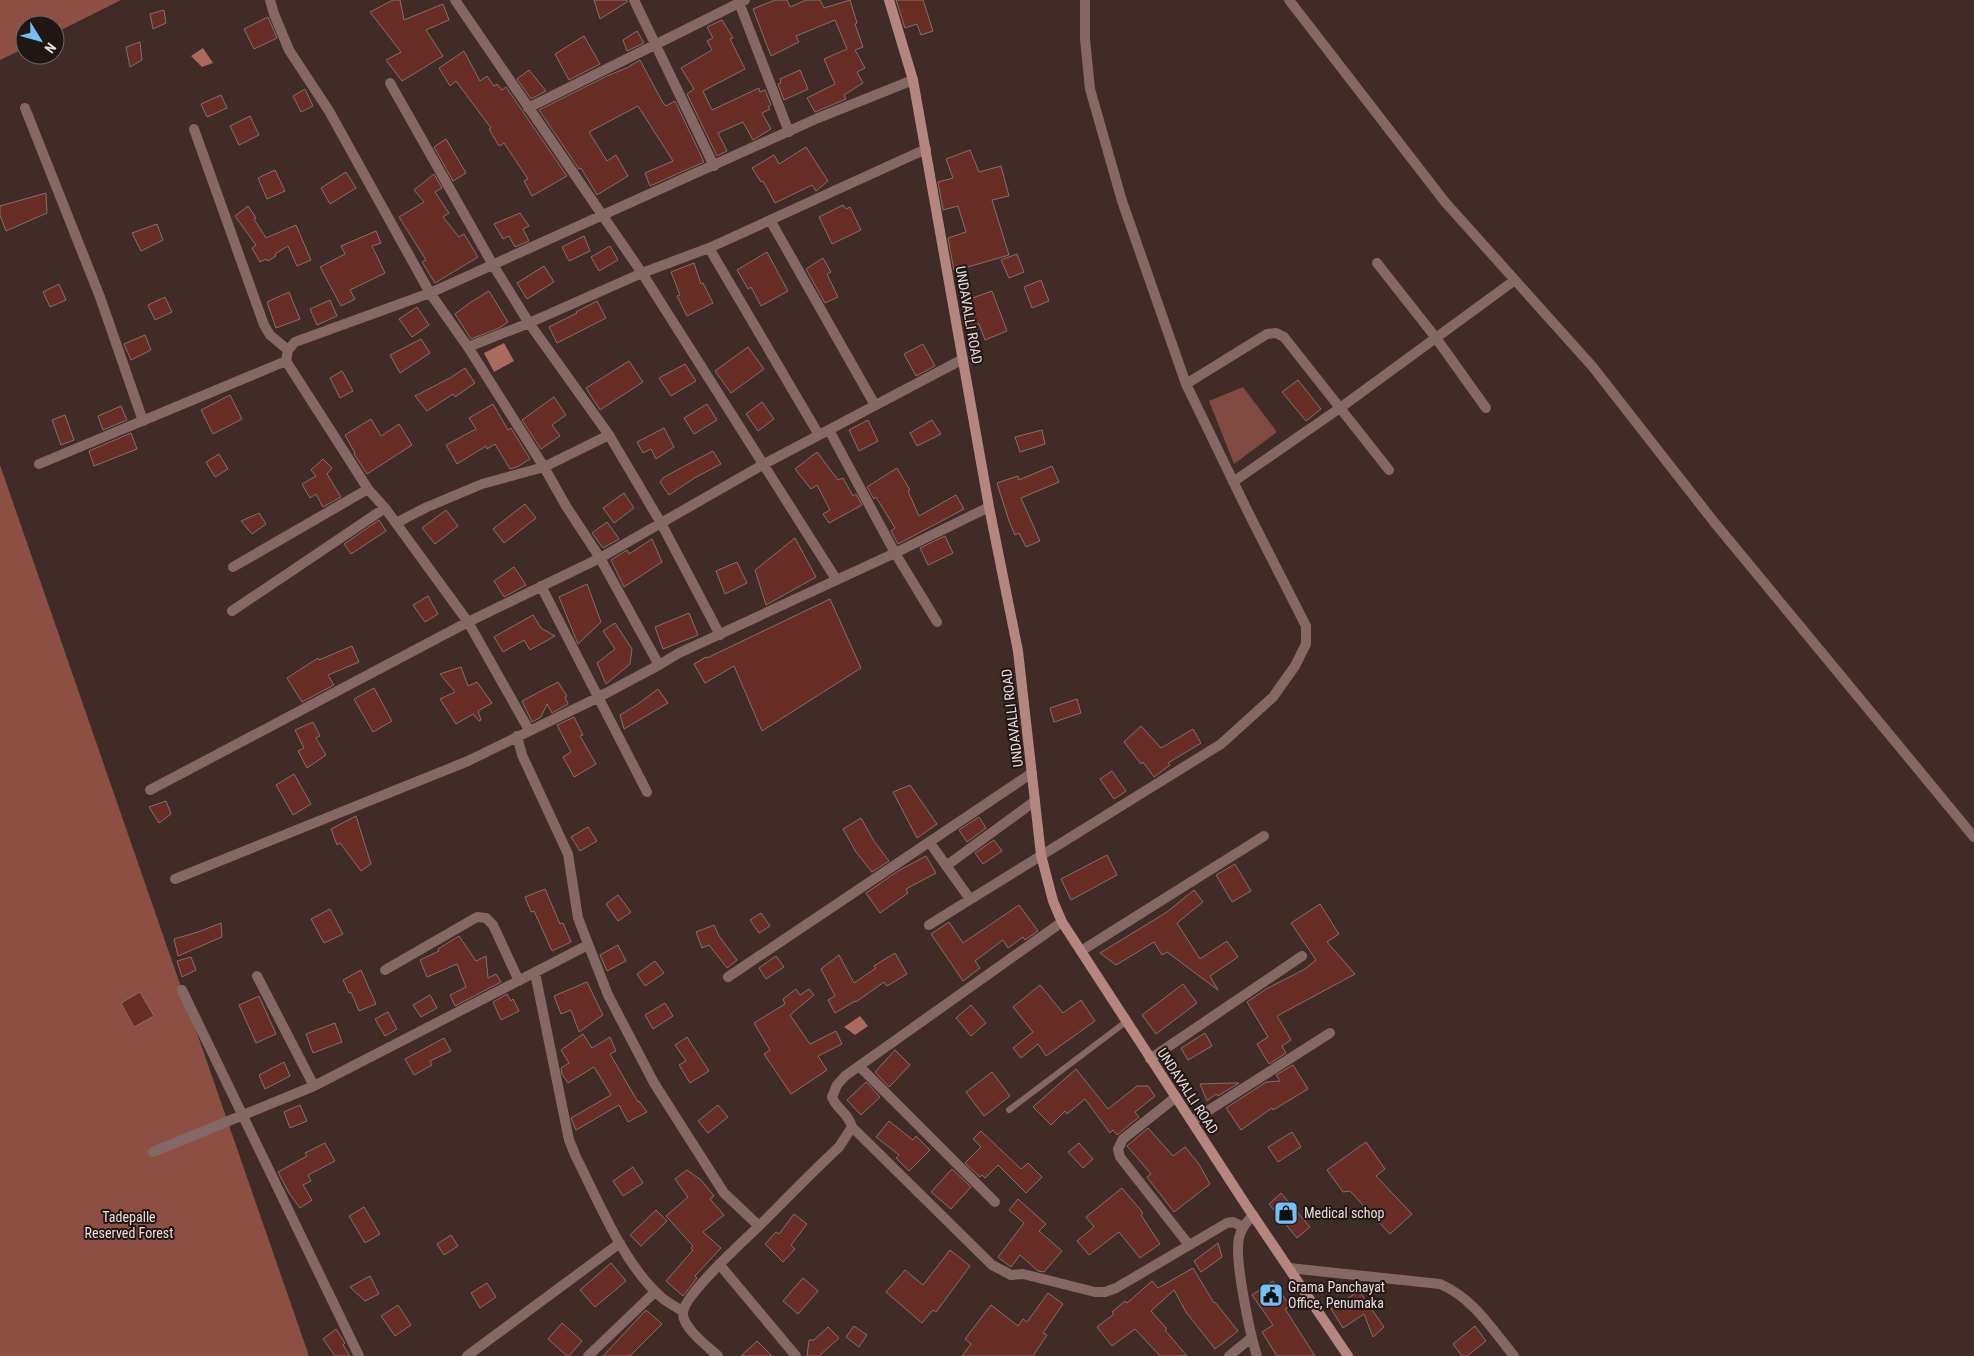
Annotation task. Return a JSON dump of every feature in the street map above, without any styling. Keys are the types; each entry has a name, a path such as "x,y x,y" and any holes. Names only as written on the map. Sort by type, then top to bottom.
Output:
{"main road":[{"name":"UNDAVALLI ROAD","path":"889,0 913,80 989,507 1018,651 1041,855 1052,901 1062,922 1150,1059 1348,1356"}],"street":[{"path":"270,0 290,50 329,111 430,293 468,347 544,467 566,506 600,558 659,665"},
{"path":"455,0 642,272 836,579"},
{"path":"634,0 714,166"},
{"path":"928,925 1220,744 1242,727 1273,697 1296,666 1306,644 1306,626 1186,384 1122,201 1090,89 1084,39 1085,0"},
{"path":"1289,0 1445,202 1592,366 1714,522 1974,837"},
{"path":"528,108 741,1 789,132"},
{"path":"529,730 468,622 345,456 286,362 288,350 295,342 430,293 789,132 913,80"},
{"path":"390,83 493,265 554,361 608,435 661,523 720,635"},
{"path":"25,108 100,297 143,421"},
{"path":"194,129 264,325 270,335 288,350"},
{"path":"468,347 529,323 642,272 709,248 926,149"},
{"path":"770,220 874,406"},
{"path":"709,248 819,435"},
{"path":"1377,263 1436,338 1486,408"},
{"path":"1233,482 1340,408 1515,280"},
{"path":"1186,384 1267,334 1276,333 1284,337 1389,470"},
{"path":"150,790 468,622 600,558 764,464 963,359"},
{"path":"39,464 286,362"},
{"path":"828,430 895,553 937,622"},
{"path":"396,523 427,507 482,484 544,467 608,435"},
{"path":"233,567 368,489"},
{"path":"175,879 399,790 468,760 597,698 678,653 895,553 989,507"},
{"path":"232,611 385,508"},
{"path":"541,586 647,792"},
{"path":"517,736 522,755 568,854 578,918 608,995 654,1083 724,1193 759,1226"},
{"path":"728,977 1032,773"},
{"path":"946,866 1035,801"},
{"path":"1081,951 1264,836"},
{"path":"930,842 970,899"},
{"path":"385,970 477,917 486,918 493,925 518,981"},
{"path":"1062,922 845,1076 837,1085 832,1097 834,1102 849,1117 852,1127 964,1238 992,1264 1011,1275 1023,1274 1095,1292 1105,1292 1227,1223 1233,1222 1243,1228"},
{"path":"153,1152 314,1086 588,945"},
{"path":"1150,1059 1302,956"},
{"path":"535,973 569,1140 576,1157 631,1262 661,1298 682,1311"},
{"path":"257,976 314,1086"},
{"path":"182,990 359,1356"},
{"path":"1192,1121 1330,1033"},
{"path":"859,1066 995,1202"},
{"path":"1176,1097 1122,1139 1118,1149 1120,1156 1190,1245"},
{"path":"718,1356 687,1326 682,1311 687,1302 719,1264 838,1147 852,1127"},
{"path":"1254,1215 1243,1228 1238,1238 1238,1255 1251,1338 1257,1356"},
{"path":"467,1356 620,1243"},
{"path":"719,1264 796,1356"},
{"path":"1289,1268 1440,1284 1453,1289 1466,1299 1514,1356"},
{"path":"588,1356 655,1292"},
{"path":"1228,1356 1251,1338"}],"lane":[{"path":"1009,1110 1127,1021"}],"shaded area":[{"path":"203,48 213,63 202,67 191,56"},
{"path":"504,343 514,361 494,372 484,353"},
{"path":"1243,387 1277,432 1234,464 1209,401"},
{"path":"860,1016 868,1026 855,1035 844,1027"}],"green space":[{"path":"0,0 121,0 65,28 65,15 15,15 15,53 0,60"},
{"name":"Tadepalle Reserved Forest","path":"0,465 309,1356 0,1356"}],"building":[{"path":"393,0 400,0 404,20 443,4 449,20 426,30 443,56 402,81 386,60 401,52 370,12"},
{"path":"594,0 627,0 627,2 600,19"},
{"path":"775,0 787,0 790,7 806,0 820,0 824,8 850,0 857,23 855,24 863,47 855,50 865,68 857,72 863,83 844,95 846,99 815,112 807,98 835,84 824,59 847,49 835,20 796,36 799,42 771,56 753,9"},
{"path":"896,0 923,0 933,31 921,35 917,24 905,28"},
{"path":"164,10 166,23 153,29 150,14"},
{"path":"268,17 277,38 254,49 244,29"},
{"path":"722,20 733,38 730,39 745,69 703,91 712,110 759,88 760,92 765,90 771,105 768,107 770,109 762,113 771,129 753,140 743,122 718,133 727,151 717,156 687,94 694,89 681,68 712,50 707,41 713,38 707,27"},
{"path":"637,31 644,43 627,51 623,40"},
{"path":"584,36 600,64 569,80 555,54"},
{"path":"140,42 142,60 130,67 126,47"},
{"path":"464,51 480,81 487,76 494,86 497,84 502,90 506,87 567,176 532,196 524,181 528,179 504,143 499,146 489,129 491,128 456,81 450,86 439,68"},
{"path":"640,60 663,103 666,106 675,101 704,162 650,186 645,173 673,161 638,106 589,132 607,161 616,155 628,176 597,195 581,168 579,169 539,110"},
{"path":"529,70 546,91 531,99 517,79"},
{"path":"800,70 808,89 784,100 778,84 781,83 780,79"},
{"path":"305,89 313,106 301,112 293,96"},
{"path":"221,95 227,108 207,117 201,104"},
{"path":"250,116 259,135 239,145 230,126"},
{"path":"446,139 466,173 453,181 434,147"},
{"path":"806,147 828,181 816,191 812,185 775,203 763,181 761,182 752,168 774,155 779,164"},
{"path":"970,150 979,172 1001,166 1009,196 992,200 1009,255 954,271 948,238 966,232 958,206 943,210 938,182 953,178 946,159"},
{"path":"275,170 285,191 267,199 258,178"},
{"path":"346,172 356,188 330,204 321,188"},
{"path":"434,174 442,188 435,192 449,213 443,217 459,237 464,234 478,257 435,283 422,262 426,260 399,217 424,202 414,190"},
{"path":"46,193 47,213 6,231 0,215 0,206"},
{"path":"843,205 846,209 850,207 861,230 832,244 819,217"},
{"path":"248,206 266,238 296,225 311,260 297,266 288,246 268,261 266,259 260,262 252,248 256,245 235,216"},
{"path":"520,213 529,226 523,229 529,241 515,247 509,236 503,239 494,224"},
{"path":"157,224 163,240 141,251 132,233"},
{"path":"376,231 381,243 372,246 385,273 350,290 355,299 341,306 320,267 345,254 341,246"},
{"path":"584,236 590,251 569,261 562,247"},
{"path":"610,246 618,260 599,271 591,257"},
{"path":"767,252 788,291 761,306 751,287 748,289 737,270"},
{"path":"1017,254 1024,272 1009,278 1001,260"},
{"path":"823,258 831,272 827,274 838,297 825,303 806,269"},
{"path":"694,263 701,284 703,283 713,303 687,316 677,296 680,295 671,272"},
{"path":"544,266 554,282 527,299 517,283"},
{"path":"1041,280 1049,301 1032,308 1024,287"},
{"path":"59,284 66,300 50,307 43,292"},
{"path":"489,291 508,322 499,328 471,339 455,314"},
{"path":"992,291 1007,331 985,340 979,324 968,328 961,302"},
{"path":"289,292 300,319 276,328 267,302"},
{"path":"165,297 172,312 155,320 148,305"},
{"path":"330,300 337,316 317,325 310,309"},
{"path":"597,301 606,318 557,343 549,327"},
{"path":"417,307 429,325 412,337 399,319"},
{"path":"145,335 151,350 131,360 124,344"},
{"path":"421,339 430,353 400,373 390,355"},
{"path":"923,344 935,366 916,376 904,354"},
{"path":"748,347 764,369 731,393 715,371"},
{"path":"629,361 643,382 600,410 586,388"},
{"path":"685,364 696,381 671,396 659,378"},
{"path":"465,368 475,383 455,397 453,394 427,411 415,396"},
{"path":"342,371 353,391 340,398 330,378"},
{"path":"1298,380 1321,409 1306,421 1282,392"},
{"path":"230,395 242,419 213,434 201,410"},
{"path":"554,397 566,415 552,425 560,436 541,449 522,420"},
{"path":"762,402 774,419 758,431 746,414"},
{"path":"493,404 508,430 511,428 530,459 510,469 495,444 487,449 486,446 457,464 446,445 476,429 469,418"},
{"path":"707,404 717,420 694,434 684,418"},
{"path":"121,406 127,420 103,430 98,416"},
{"path":"65,415 74,440 61,445 52,420"},
{"path":"371,419 381,436 399,424 412,445 367,474 345,435"},
{"path":"868,420 878,441 859,451 849,430"},
{"path":"932,420 941,434 917,446 910,433"},
{"path":"664,428 674,447 656,459 651,449 643,453 637,442"},
{"path":"1042,430 1045,444 1020,452 1015,437"},
{"path":"131,433 137,449 94,466 89,451"},
{"path":"713,451 721,464 696,477 669,495 660,482 664,477"},
{"path":"817,452 838,480 843,478 853,496 856,494 862,505 829,523 823,514 830,510 817,485 811,489 795,469"},
{"path":"219,454 228,469 215,477 206,462"},
{"path":"323,459 332,468 327,474 341,497 323,507 316,494 310,498 302,484 316,476 311,470"},
{"path":"1052,466 1059,482 1021,498 1040,541 1026,547 1019,533 1015,535 997,483 1018,476 1019,480"},
{"path":"897,468 910,490 908,491 919,516 956,495 964,509 898,544 891,531 895,528 876,497 874,499 867,487"},
{"path":"624,493 634,508 614,523 603,508"},
{"path":"525,504 536,518 504,543 493,529"},
{"path":"446,510 458,526 435,544 422,528"},
{"path":"259,513 266,524 252,534 241,521"},
{"path":"379,520 386,531 351,554 344,544"},
{"path":"607,522 619,539 603,548 592,533"},
{"path":"945,536 953,553 928,565 920,548"},
{"path":"795,538 816,577 766,605 755,570"},
{"path":"652,539 662,562 624,587 611,560 627,550 629,554"},
{"path":"737,562 747,583 725,594 716,571"},
{"path":"514,567 526,585 504,597 494,581"},
{"path":"587,584 601,622 578,644 559,597"},
{"path":"428,596 438,614 425,622 413,605"},
{"path":"830,599 861,668 762,731 734,666 705,683 694,664 706,657"},
{"path":"689,613 698,635 663,649 655,627"},
{"path":"533,615 541,628 555,636 530,650 524,640 503,652 494,637"},
{"path":"615,623 632,649 630,664 606,684 597,663 615,649 603,631"},
{"path":"352,646 359,662 328,675 334,685 302,702 287,678 318,658 319,660"},
{"path":"461,667 468,686 477,682 492,703 478,711 481,720 479,721 473,714 456,724 440,699 455,692 440,674"},
{"path":"558,682 567,696 565,697 568,704 552,713 547,704 541,717 532,722 522,701"},
{"path":"374,688 392,721 373,732 354,699"},
{"path":"658,689 668,703 624,729 620,715"},
{"path":"1077,699 1081,713 1054,722 1050,708"},
{"path":"574,717 583,735 580,736 596,764 574,777 563,757 571,752 557,725"},
{"path":"313,722 320,736 316,738 326,755 307,768 298,751 304,748 295,730"},
{"path":"1141,726 1161,748 1193,729 1201,743 1168,763 1170,765 1154,777 1124,742"},
{"path":"1112,771 1126,791 1114,799 1100,779"},
{"path":"294,774 311,804 293,815 276,785"},
{"path":"910,785 937,824 917,838 893,792"},
{"path":"166,801 171,814 159,823 149,807"},
{"path":"356,816 371,864 361,871 340,843 337,845 331,829"},
{"path":"979,817 986,828 967,842 959,830"},
{"path":"861,818 874,841 889,861 872,872 856,852 843,829"},
{"path":"588,827 597,841 580,851 571,837"},
{"path":"994,840 1002,851 983,864 975,853"},
{"path":"1107,855 1117,875 1071,900 1061,879"},
{"path":"926,856 936,873 906,889 908,893 880,913 866,893 898,871"},
{"path":"1235,864 1251,891 1232,902 1216,875"},
{"path":"545,889 560,924 563,923 571,942 552,951 534,911 531,912 525,897"},
{"path":"1194,890 1203,902 1177,923 1200,959 1227,941 1238,957 1210,976 1218,990 1167,952 1162,955 1154,942 1116,965 1100,953 1167,912"},
{"path":"618,895 631,912 618,921 606,904"},
{"path":"1320,904 1339,934 1327,942 1355,974 1277,1016 1291,1040 1282,1046 1286,1053 1269,1064 1257,1044 1268,1037 1247,1002 1266,989 1305,969 1316,960 1291,923"},
{"path":"1019,905 1038,931 1025,940 1023,937 1008,948 1003,940 975,961 980,968 963,981 931,934 949,922 963,943"},
{"path":"330,909 343,934 324,943 311,919"},
{"path":"761,913 770,926 759,933 750,920"},
{"path":"221,923 222,937 178,956 174,939"},
{"path":"714,925 719,936 737,960 727,968 709,945 702,948 696,932"},
{"path":"459,936 476,961 486,956 488,978 496,974 501,982 455,1006 450,995 466,987 457,964 427,977 420,960 439,951 438,949"},
{"path":"618,945 626,961 607,971 600,955"},
{"path":"895,953 907,974 887,986 884,982 856,1002 835,1013 828,1000 835,996 821,969 839,955 854,983 876,968 874,966"},
{"path":"776,956 784,967 766,979 759,968"},
{"path":"191,957 196,970 182,977 177,961"},
{"path":"655,961 664,973 645,986 637,974"},
{"path":"361,970 376,1004 359,1011 351,992 349,993 343,980"},
{"path":"587,982 603,1015 579,1032 571,1010 561,1014 554,996"},
{"path":"1183,984 1197,1003 1156,1034 1142,1015"},
{"path":"1040,985 1063,1013 1081,1000 1095,1021 1046,1056 1038,1044 1021,1058 1013,1048 1033,1032 1013,1007"},
{"path":"796,989 800,995 809,989 814,995 790,1015 810,1044 836,1031 842,1044 818,1056 827,1070 791,1094 764,1054 770,1050 754,1023 785,1004 783,999"},
{"path":"140,992 154,1016 134,1027 121,1003"},
{"path":"507,994 511,1001 513,999 519,1011 501,1020 493,1002"},
{"path":"430,995 437,1008 421,1017 413,1005"},
{"path":"259,996 276,1034 256,1043 239,1005"},
{"path":"665,1003 673,1016 653,1029 645,1015"},
{"path":"971,1005 986,1023 971,1036 956,1018"},
{"path":"388,1012 397,1029 385,1036 375,1019"},
{"path":"335,1023 342,1042 313,1053 306,1034"},
{"path":"1205,1033 1212,1046 1188,1060 1181,1048"},
{"path":"583,1034 592,1048 610,1037 616,1051 610,1054 638,1102 647,1112 628,1122 619,1105 576,1130 571,1118 611,1095 594,1067 568,1083 562,1074 561,1068 569,1063 561,1050"},
{"path":"687,1037 709,1071 690,1083 679,1065 686,1061 675,1045"},
{"path":"444,1038 451,1051 430,1061 432,1065 414,1075 405,1059"},
{"path":"895,1050 910,1065 889,1087 875,1072"},
{"path":"284,1062 290,1076 265,1089 259,1075"},
{"path":"1293,1065 1308,1089 1273,1110 1272,1108 1241,1130 1226,1108 1266,1082 1280,1081 1276,1075"},
{"path":"1076,1069 1108,1109 1137,1086 1148,1086 1155,1096 1135,1112 1139,1117 1117,1135 1113,1130 1110,1133 1085,1099 1067,1114 1065,1111 1051,1125 1033,1107"},
{"path":"992,1072 1010,1096 984,1116 966,1092"},
{"path":"866,1082 880,1097 861,1115 847,1100"},
{"path":"1239,1083 1218,1096 1216,1094 1207,1101 1200,1084"},
{"path":"300,1105 307,1121 290,1128 284,1112"},
{"path":"718,1105 728,1117 708,1133 698,1121"},
{"path":"889,1121 913,1140 916,1136 930,1150 909,1171 896,1158 899,1155 876,1137"},
{"path":"1148,1128 1173,1156 1185,1147 1199,1164 1210,1184 1174,1212 1147,1177 1151,1174 1127,1146"},
{"path":"981,1131 1021,1169 1028,1163 1042,1177 1026,1193 998,1165 985,1178 982,1175 980,1177 965,1163 981,1147 973,1139"},
{"path":"1292,1132 1301,1147 1278,1162 1268,1147"},
{"path":"1366,1142 1385,1169 1376,1176 1412,1214 1390,1234 1350,1191 1343,1192 1327,1170"},
{"path":"325,1143 335,1161 308,1175 311,1181 303,1185 312,1200 300,1208 289,1193 278,1172 307,1156 305,1153"},
{"path":"1079,1143 1093,1159 1083,1168 1068,1152"},
{"path":"633,1167 643,1183 623,1196 613,1181"},
{"path":"952,1169 971,1187 951,1209 931,1192"},
{"path":"687,1170 701,1180 714,1196 710,1199 724,1215 703,1232 721,1248 695,1276 697,1278 683,1296 666,1281 693,1250 691,1248 693,1246 666,1216 688,1197 675,1179"},
{"path":"1122,1188 1143,1213 1141,1215 1160,1244 1140,1258 1119,1232 1089,1255 1077,1241 1094,1227 1086,1217"},
{"path":"1281,1193 1310,1227 1297,1238 1269,1204"},
{"path":"1018,1199 1046,1224 1039,1231 1062,1251 1044,1272 1038,1271 1020,1255 1011,1267 998,1257 1024,1223 1009,1210"},
{"path":"364,1207 380,1234 365,1243 349,1216"},
{"path":"656,1210 667,1221 641,1246 630,1235"},
{"path":"794,1214 807,1224 791,1245 795,1249 783,1262 765,1244 776,1232 779,1234"},
{"path":"451,1235 458,1246 444,1255 437,1244"},
{"path":"1218,1243 1222,1257 1201,1272 1194,1261"},
{"path":"950,1250 970,1266 936,1312 933,1310 922,1323 886,1292 905,1270 923,1285"},
{"path":"611,1263 626,1281 595,1307 580,1290"},
{"path":"1193,1268 1214,1303 1238,1331 1215,1349 1186,1312 1174,1290 1151,1311 1187,1356 1160,1356 1135,1329 1112,1346 1097,1327 1114,1314 1112,1312 1125,1301 1127,1303 1152,1281 1158,1288"},
{"path":"370,1276 379,1294 365,1301 350,1287"},
{"path":"803,1278 818,1291 798,1314 783,1301"},
{"path":"1273,1281 1290,1306 1285,1309 1315,1356 1277,1356 1262,1332 1273,1325 1252,1295"},
{"path":"487,1283 496,1297 480,1308 471,1293"},
{"path":"1359,1291 1384,1327 1373,1337 1364,1314 1343,1328 1331,1309"},
{"path":"1048,1293 1063,1304 1043,1333 1047,1335 1033,1356 962,1356 971,1344 965,1339 991,1305 1018,1326 1023,1319 1027,1322"},
{"path":"398,1305 411,1325 395,1336 381,1316"},
{"path":"646,1310 662,1324 630,1356 603,1356"},
{"path":"562,1323 582,1341 569,1356 548,1339"},
{"path":"854,1326 867,1335 859,1347 846,1337"},
{"path":"1475,1326 1486,1341 1467,1356 1462,1356 1453,1344"},
{"path":"828,1327 839,1338 819,1356 807,1356 809,1340 814,1340"},
{"path":"336,1329 345,1343 343,1345 350,1356 335,1356 323,1339"},
{"path":"757,1341 772,1356 741,1356"}],"place":[{"name":"Medical schop","path":"1286,1213"},
{"name":"Grama Panchayat Office, Penumaka","path":"1271,1295"}]}
